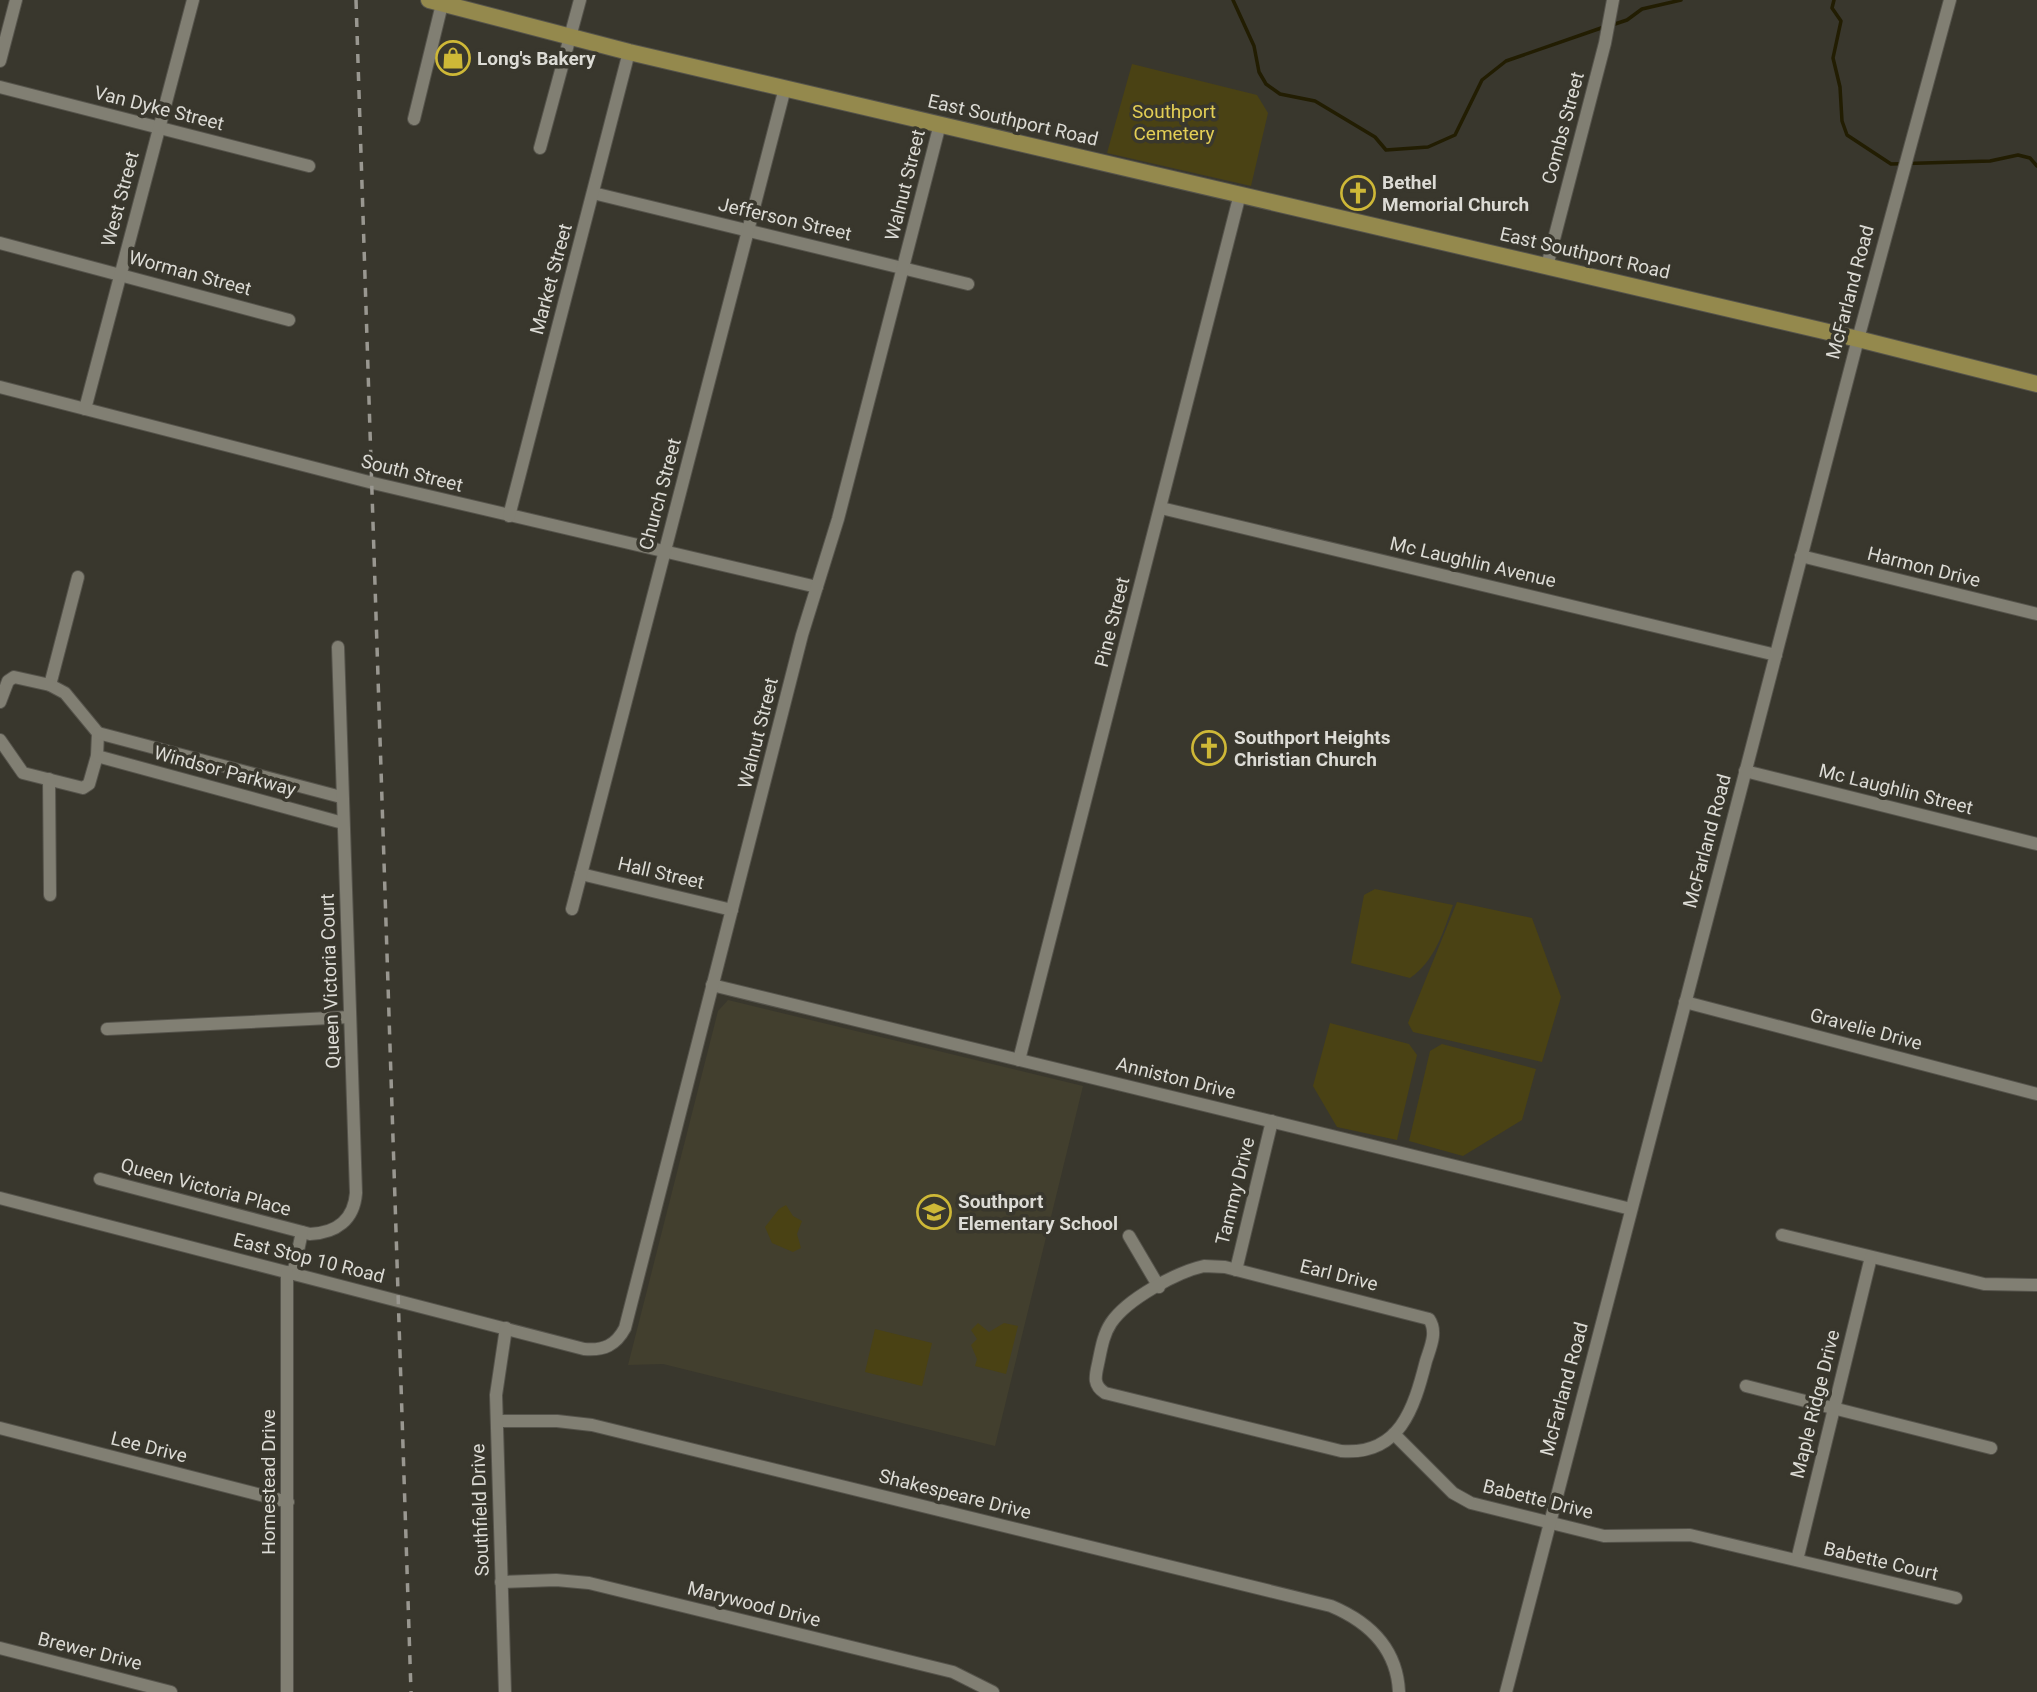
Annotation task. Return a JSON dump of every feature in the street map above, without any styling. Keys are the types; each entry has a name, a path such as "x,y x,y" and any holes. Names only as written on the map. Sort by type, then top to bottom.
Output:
{"main road":[{"name":"East Southport Road","path":"438,1 629,52 1858,339 2037,384"}],"street":[{"path":"0,61 16,0"},
{"name":"West Street","path":"85,409 193,0"},
{"path":"540,148 580,0"},
{"name":"McFarland Road","path":"1509,1691 1550,1522 1801,556 1950,0"},
{"path":"414,119 438,1"},
{"name":"Combs Street","path":"1547,266 1605,43 1612,6"},
{"name":"Market Street","path":"509,516 629,52"},
{"name":"Van Dyke Street","path":"0,87 309,166"},
{"name":"Church Street","path":"572,909 785,88"},
{"name":"Walnut Street","path":"609,1347 625,1328 712,985 817,587 838,519 940,124"},
{"name":"Jefferson Street","path":"593,193 968,284"},
{"name":"Pine Street","path":"1019,1060 1240,194"},
{"name":"Worman Street","path":"0,243 289,320"},
{"name":"South Street","path":"0,387 509,516 817,587"},
{"name":"Mc Laughlin Avenue","path":"1161,508 1776,654"},
{"name":"Harmon Drive","path":"1801,556 2037,614"},
{"path":"50,685 78,577"},
{"name":"Queen Victoria Court","path":"302,1232 319,1234 331,1231 345,1221 355,1204 338,647"},
{"path":"0,702 12,678 50,685 74,701 98,733 97,756 88,786 83,788 20,771 0,740"},
{"name":"Windsor Parkway","path":"98,733 341,797"},
{"name":"Windsor Parkway","path":"97,756 343,824"},
{"name":"Mc Laughlin Street","path":"1745,771 2037,844"},
{"path":"49,779 50,895"},
{"name":"Hall Street","path":"581,874 732,910"},
{"name":"Anniston Drive","path":"712,985 1631,1209"},
{"name":"Gravelie Drive","path":"1685,1002 2037,1094"},
{"path":"107,1029 351,1017"},
{"name":"Tammy Drive","path":"1272,1121 1236,1270 1209,1266 1194,1268 1126,1307 1109,1326 1096,1374 1098,1387 1105,1393 1341,1451 1366,1450 1394,1434"},
{"name":"Queen Victoria Place","path":"100,1179 302,1232"},
{"name":"East Stop 10 Road","path":"0,1198 584,1349 609,1347"},
{"path":"290,1273 302,1232"},
{"path":"1782,1235 1984,1284 2037,1285"},
{"path":"1129,1236 1159,1287"},
{"name":"Maple Ridge Drive","path":"1797,1560 1871,1257"},
{"name":"Earl Drive","path":"1236,1270 1425,1317 1431,1321 1433,1333 1415,1402 1394,1434"},
{"name":"Homestead Drive","path":"286,1692 290,1273"},
{"name":"Southfield Drive","path":"505,1692 497,1373 506,1328"},
{"path":"1746,1386 1992,1448"},
{"name":"Shakespeare Drive","path":"497,1421 557,1421 592,1425 1331,1605 1361,1620 1387,1649 1396,1671 1399,1692"},
{"name":"Lee Drive","path":"0,1428 288,1502"},
{"name":"Babette Drive","path":"1394,1434 1453,1493 1466,1501 1604,1536 1690,1535 1797,1560"},
{"name":"Babette Court","path":"1797,1560 1956,1598"},
{"name":"Marywood Drive","path":"501,1581 556,1580 589,1583 953,1672 993,1692"},
{"name":"Brewer Drive","path":"0,1648 170,1692"}],"shaded area":[{"path":"728,1000 1083,1086 995,1446 663,1364 628,1365 718,1011"}],"green space":[{"name":"Southport Cemetery","path":"1132,64 1257,95 1268,113 1251,186 1107,153"},
{"path":"1375,889 1453,905 1432,955 1410,978 1351,963 1364,895"},
{"path":"1457,902 1532,918 1561,997 1542,1062 1413,1032 1408,1023"},
{"path":"1330,1023 1409,1044 1417,1055 1397,1140 1337,1127 1313,1086"},
{"path":"1442,1044 1536,1069 1522,1120 1463,1156 1409,1141 1430,1051"},
{"path":"786,1205 793,1216 802,1221 797,1234 801,1248 793,1252 772,1243 765,1227 779,1209"},
{"path":"978,1323 989,1332 1004,1323 1018,1326 1006,1374 975,1366 977,1359 971,1345 977,1339 971,1330"},
{"path":"875,1329 932,1343 922,1386 865,1372"}],"waterway":[{"path":"1233,0 1254,46 1259,72 1266,84 1280,94 1315,101 1375,137 1386,150 1428,147 1455,135 1482,80 1506,61 1604,27"},
{"path":"1612,25 1627,20 1642,9 1681,0"},
{"path":"1834,0 1832,8 1841,21 1833,58 1840,87 1842,121 1847,135 1891,164 1990,161 2018,155 2030,158 2037,166"}],"railway":[{"path":"356,0 411,1692"}],"place":[{"name":"Long's Bakery","path":"453,58"},
{"name":"Bethel Memorial Church","path":"1358,193"},
{"name":"Southport Heights Christian Church","path":"1209,748"},
{"name":"Southport Elementary School","path":"934,1212"}]}
